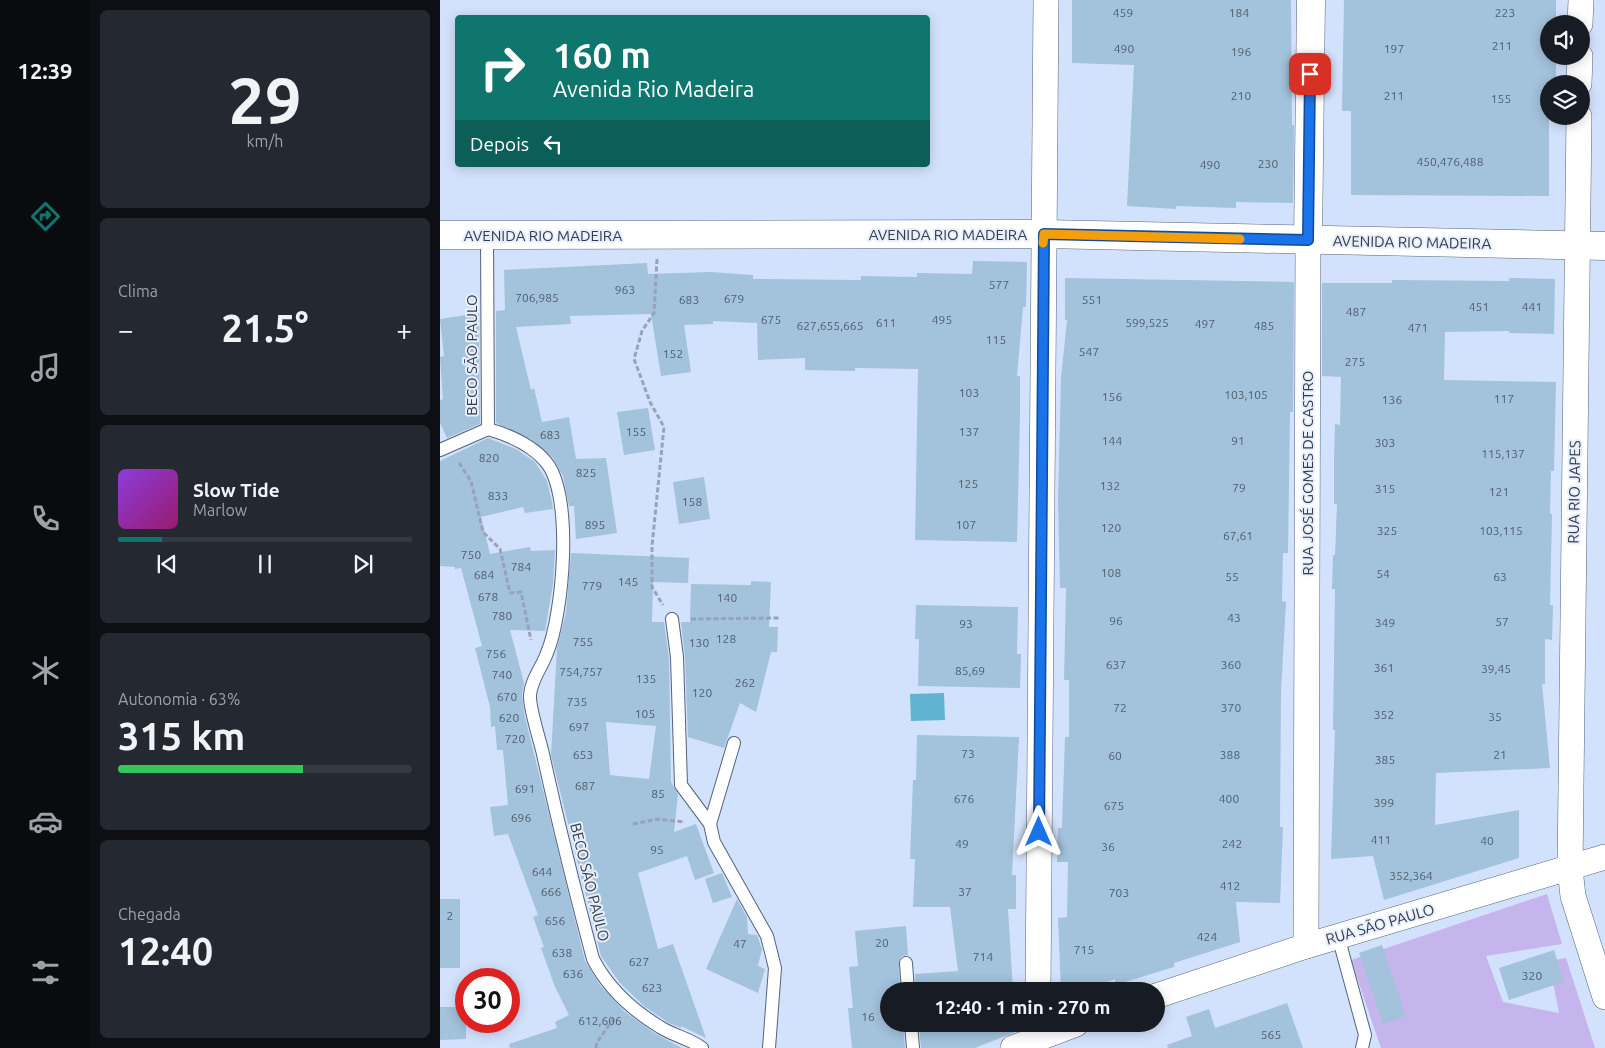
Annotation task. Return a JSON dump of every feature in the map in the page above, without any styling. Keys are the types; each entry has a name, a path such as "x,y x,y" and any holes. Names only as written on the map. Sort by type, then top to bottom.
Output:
{"main road":[{"name":"RUA JOSÉ GOMES DE CASTRO","path":"1308,240 1311,0"},
{"name":"AVENIDA RIO MADEIRA","path":"440,234 656,236 1044,234 1605,246"}],"street":[{"path":"1038,982 1046,0"},
{"path":"1580,15 1581,0"},
{"name":"RUA RIO JAPES","path":"1579,125 1570,869 1573,896 1605,997"},
{"name":"RUA JOSÉ GOMES DE CASTRO","path":"1306,946 1308,240"},
{"name":"RUA SÃO PAULO","path":"1165,993 1338,936 1570,869 1605,857"},
{"path":"1013,1048 1034,1032"}],"lane":[{"name":"BECO SÃO PAULO","path":"487,235 488,429 510,435 546,462 560,492 563,516 562,579 552,637 547,654 537,672 530,696 559,829 592,959 603,978 625,1002 661,1028 702,1048"},
{"path":"443,448 488,429"},
{"path":"672,619 677,656 682,785 710,824 714,842 767,936 775,968 769,1048"},
{"path":"710,824 734,743"},
{"path":"1338,936 1365,1035 1362,1048"},
{"path":"906,963 907,982"},
{"path":"912,1032 913,1048"}],"path":[{"path":"656,236 657,278 654,313 642,331 634,359 650,402 664,427 652,546 652,587 672,619 780,618"},
{"path":"443,448 472,481 483,532 500,549 510,593 521,592 537,672"},
{"path":"633,824 657,820 710,824"},
{"path":"596,1048 597,1042 625,1002"}],"shaded area":[{"path":"1547,894 1562,944 1486,956 1503,1002 1559,1013 1549,961 1566,958 1595,1048 1381,1048 1351,960"}],"water":[{"path":"944,693 945,720 911,721 910,694"}],"building":[{"path":"1072,0 1291,0 1292,125 1294,125 1293,203 1236,202 1236,208 1176,206 1176,209 1127,206 1134,65 1072,63"},
{"path":"1344,0 1556,0 1556,15 1540,15 1540,65 1556,65 1556,75 1540,75 1540,125 1549,125 1549,196 1351,195 1351,111 1342,111"},
{"path":"973,261 1027,262 1026,307 1023,307 1017,376 1020,376 1020,415 1017,542 915,540 918,369 855,368 855,371 805,370 805,358 758,360 757,323 713,321 713,324 684,325 691,372 661,376 651,314 570,316 571,324 516,327 531,390 534,388 542,422 569,417 576,459 606,458 617,533 576,539 574,506 569,506 563,476 553,458 531,439 496,423 496,311 505,310 504,270 647,263 648,274 711,272 753,275 753,279 861,280 861,276 917,277 917,273 972,274"},
{"path":"1065,278 1294,282 1293,412 1290,412 1288,553 1283,553 1282,601 1286,602 1281,691 1280,827 1283,827 1280,903 1236,902 1240,942 1174,963 1174,967 1125,982 1115,982 1115,979 1107,982 1061,982 1058,918 1067,917 1068,862 1057,862 1058,828 1062,828 1065,737 1069,737 1069,680 1064,680 1066,588 1060,588 1058,501 1061,378 1067,320 1065,320"},
{"path":"1509,278 1555,279 1554,334 1509,333 1509,331 1445,332 1444,380 1556,382 1554,471 1551,471 1550,514 1552,514 1550,605 1553,605 1552,640 1545,639 1545,684 1542,684 1550,768 1436,773 1435,825 1519,810 1519,858 1384,900 1373,856 1331,859 1335,730 1333,730 1335,589 1332,589 1337,504 1334,504 1334,459 1335,424 1340,425 1341,377 1322,376 1322,283 1392,283 1392,280 1509,281"},
{"path":"479,313 480,424 447,438 440,423 440,400 443,399 440,357 444,356 440,319"},
{"path":"648,408 655,450 624,455 617,412"},
{"path":"488,438 516,449 535,462 547,481 552,502 553,509 525,513 523,507 481,517 490,554 530,547 531,551 555,550 553,584 545,631 510,630 524,683 522,695 525,717 585,961 600,985 625,1012 656,1034 682,1048 510,1048 509,1044 557,1028 555,1022 569,1015 555,987 541,948 544,947 533,917 538,915 508,834 494,836 490,807 508,805 503,750 497,750 495,726 491,727 490,707 475,648 482,646 461,568 455,569 455,567 440,566 440,461"},
{"path":"704,477 710,519 679,524 673,482"},
{"path":"571,553 689,558 688,583 653,582 652,622 664,622 669,658 671,782 678,794 674,832 696,824 714,873 695,880 687,856 638,873 658,949 673,944 706,1038 681,1026 681,1028 669,1023 645,1007 620,983 601,956 551,755 557,648 566,613","holes":["606,722 656,726 649,779 610,775"]},
{"path":"751,581 771,582 769,627 778,627 777,652 771,652 756,712 740,703 724,748 688,737 685,657 681,622 690,622 691,584 751,585"},
{"path":"916,605 1018,607 1017,654 1021,654 1020,688 918,686 919,639 915,639"},
{"path":"917,735 1019,737 1012,875 1016,875 1016,909 1008,909 1012,982 915,982 915,974 958,971 950,907 913,907 915,859 910,859 913,780 916,780"},
{"path":"722,873 732,897 713,903 705,879"},
{"path":"440,899 460,899 460,968 440,968"},
{"path":"737,899 747,917 748,934 757,935 762,949 758,966 765,969 758,993 706,969"},
{"path":"906,926 908,955 902,956 899,960 900,982 880,982 880,1032 904,1032 905,1048 852,1048 848,1008 853,1008 849,967 858,966 855,931"},
{"path":"1382,945 1406,1016 1383,1024 1359,953"},
{"path":"1554,950 1564,982 1509,1000 1499,968"},
{"path":"1287,1003 1303,1048 1168,1048 1167,1045 1192,1036 1186,1017 1209,1009 1215,1028"},
{"path":"440,1007 455,1007 455,1033 466,1033 466,1039 440,1040"},
{"path":"920,1032 1015,1032 975,1048 921,1048"}],"slow traffic":[{"path":"1043,243 1044,234 1240,239"}],"route":[{"path":"1039,832 1044,234 1308,240 1310,74"}]}
